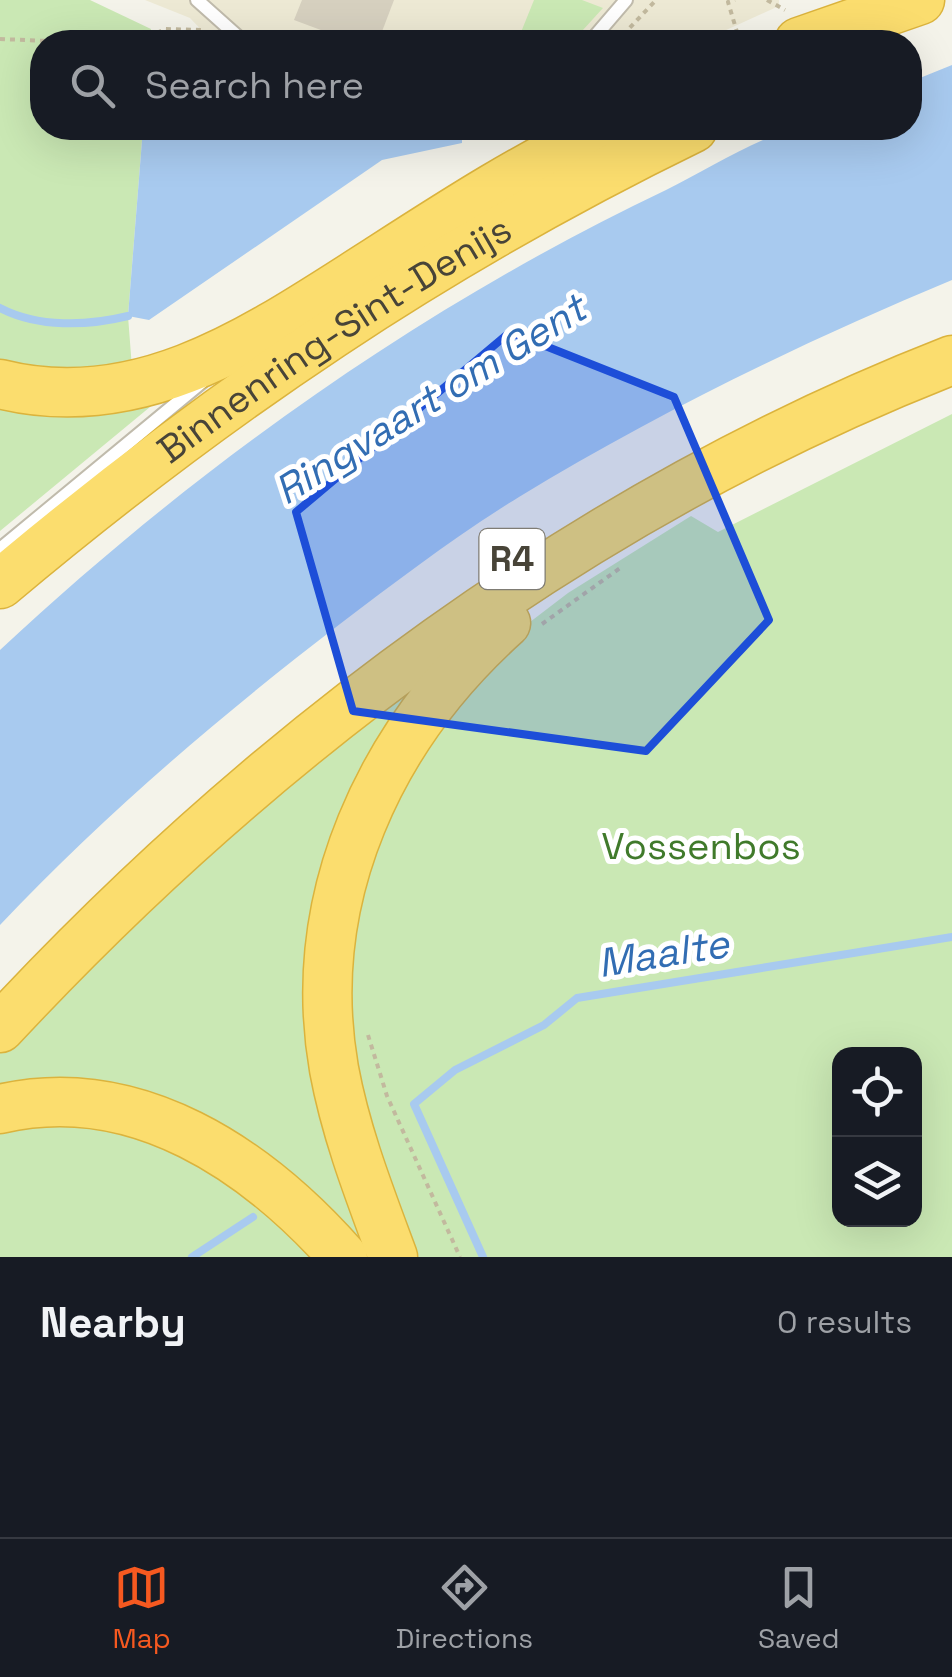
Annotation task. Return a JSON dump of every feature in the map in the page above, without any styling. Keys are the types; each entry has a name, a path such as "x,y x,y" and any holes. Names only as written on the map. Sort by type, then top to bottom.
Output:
{"highway":[{"path":"834,30 920,0"},
{"path":"921,30 952,19"},
{"path":"0,384 62,392 135,387 181,374 259,336 427,229 585,140"},
{"name":"Binnenring-Sint-Denijs","path":"0,584 112,490 227,404 395,289 488,233 670,140"},
{"name":"R4","path":"0,982 118,862 292,713 453,597 564,525 692,451 795,398 952,328"},
{"path":"0,1028 130,892 306,740 520,586 700,479 783,436 952,360"},
{"path":"392,1257 348,1133 334,1067 327,997 330,934 358,824 382,774 459,669 504,624 560,581 684,504 700,479"},
{"path":"0,1109 29,1102 83,1102 140,1114 188,1132 282,1193 343,1257"}],"lane":[{"path":"197,0 231,30"},
{"path":"600,30 626,0"},
{"path":"0,550 259,336"}],"path":[{"path":"627,30 656,0"},
{"path":"735,0 728,2 736,30"},
{"path":"163,30 200,29"},
{"path":"0,40 30,41"},
{"path":"528,635 627,564"},
{"path":"365,1025 387,1096 460,1257"}],"highlighted area":[{"path":"510,332 674,397 769,620 646,751 353,711 296,512"}],"shaded area":[{"path":"145,0 779,0 779,6 726,30 202,30 190,18"}],"green space":[{"path":"0,0 90,0 151,30 30,30 30,140 142,140 128,316 132,368 98,372 0,364"},
{"path":"534,0 582,0 603,8 583,30 522,30"},
{"path":"156,402 0,531 0,406 61,414"},
{"name":"Vossenbos","path":"952,414 952,1257 408,1257 362,1129 344,936 395,781 513,635 568,593 691,516 718,532"},
{"path":"489,622 332,879 381,1257 360,1257 261,1159 0,1098 0,1047 199,848"},
{"path":"37,1116 185,1145 327,1257 0,1257 0,1122"}],"water":[{"name":"Ringvaart om Gent","path":"952,65 952,280 841,328 677,408 571,466 473,527 340,624 207,731 80,844 0,925 0,650 75,582 233,454 400,338 575,236 764,140 922,140 922,77"},
{"path":"142,140 462,140 382,160 149,320 128,316"}],"building":[{"path":"302,0 394,0 383,30 321,30 294,20"}],"waterway":[{"path":"0,308 47,322 96,322 128,316"},
{"name":"Maalte","path":"483,1257 414,1104 455,1070 544,1025 577,998 952,937"},
{"name":"Maalte","path":"192,1257 253,1217"}]}
